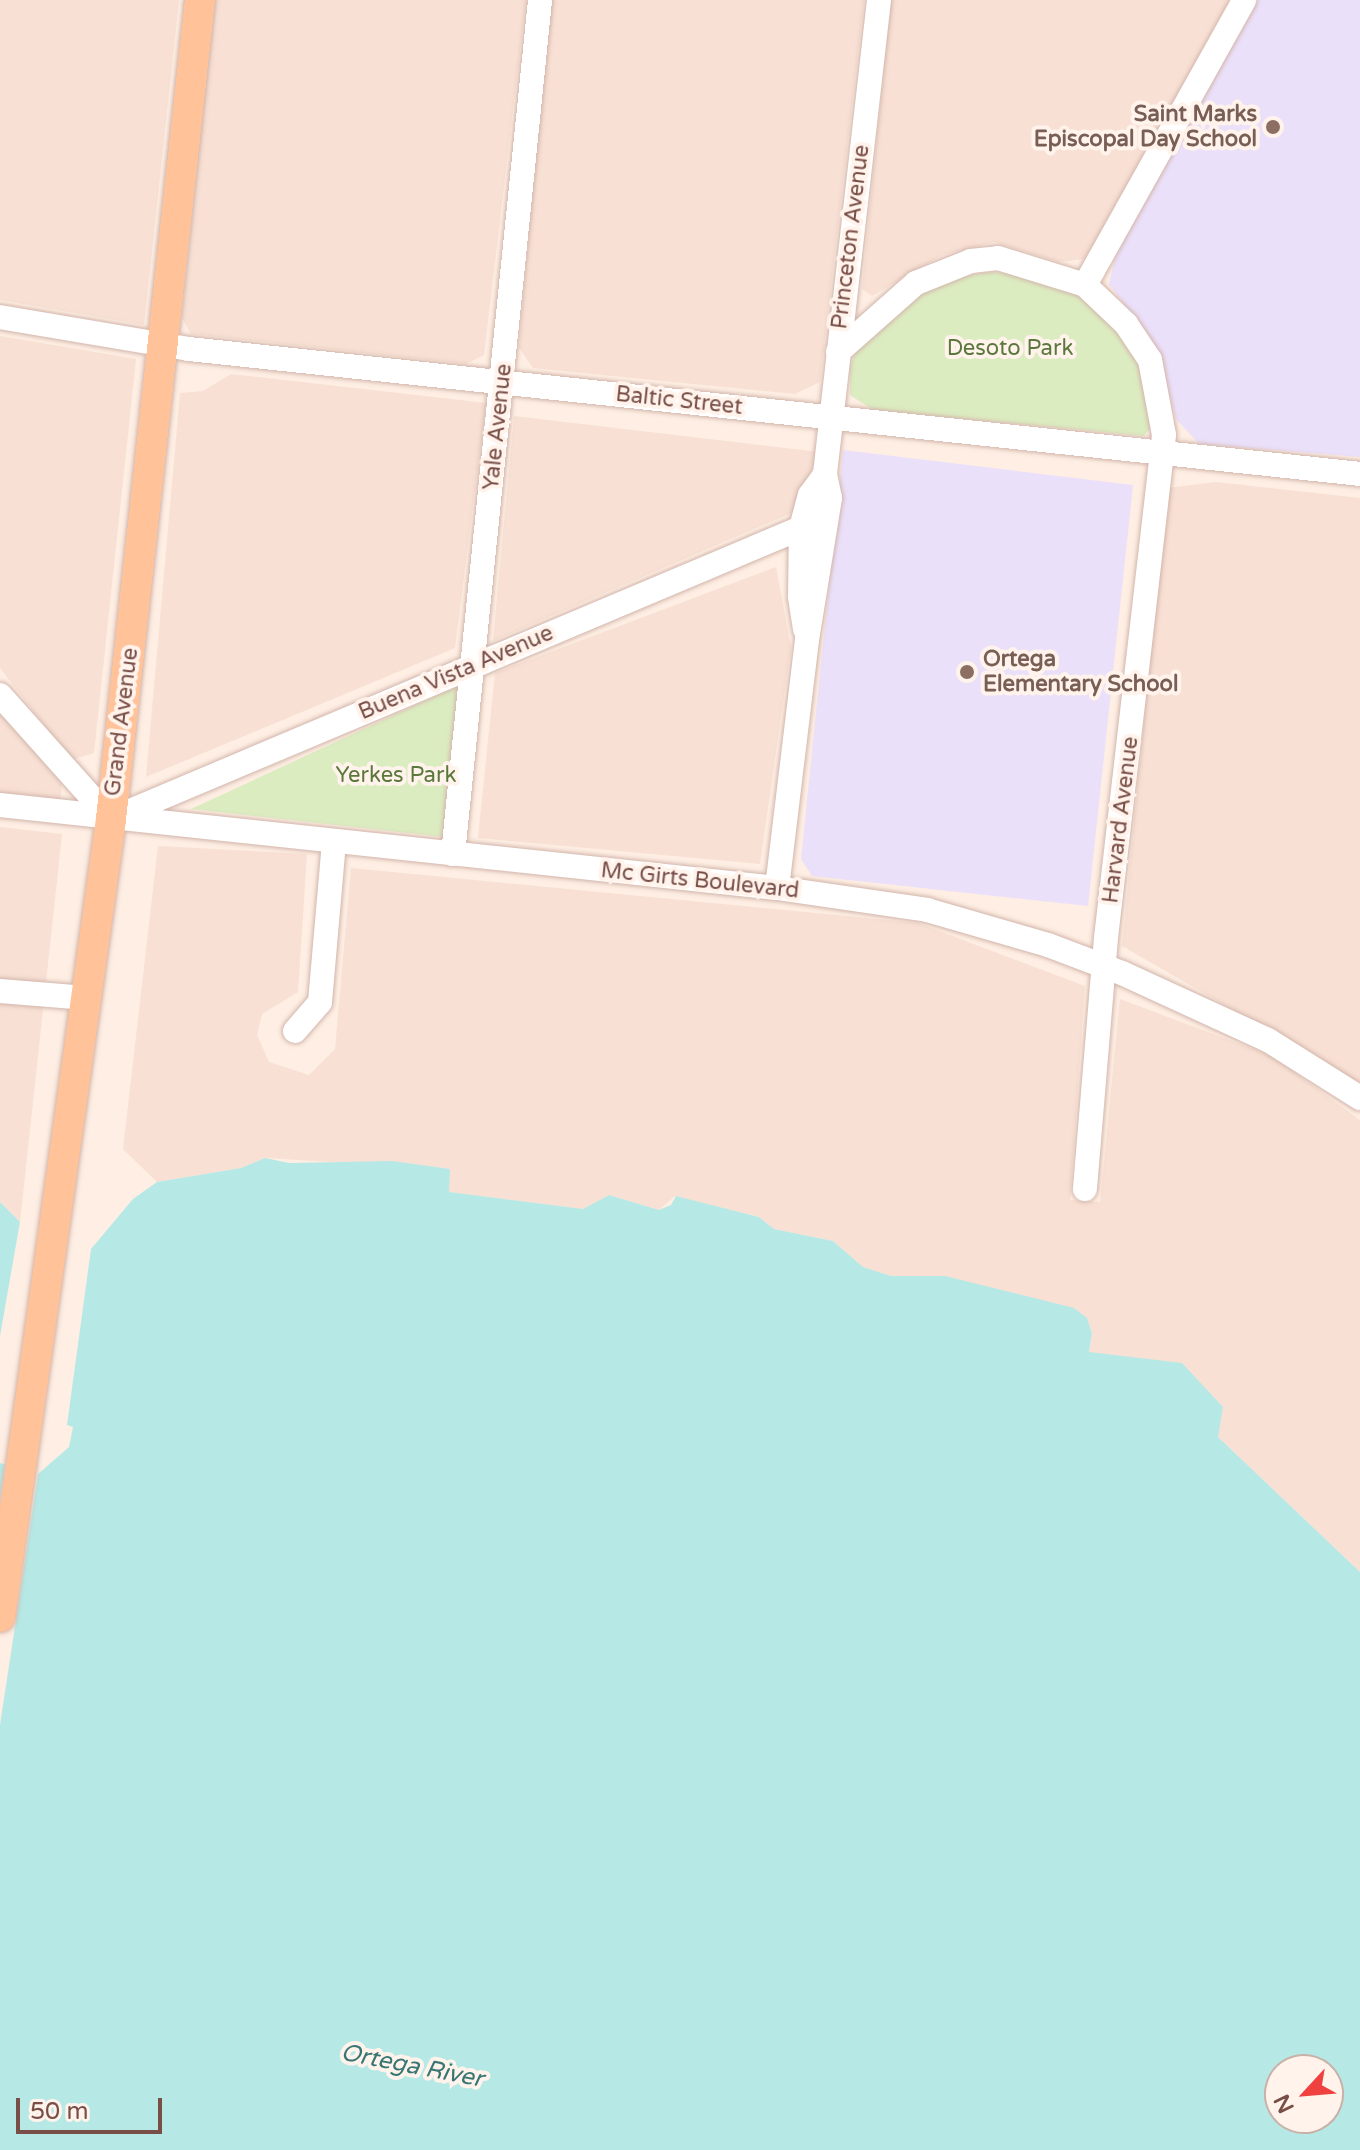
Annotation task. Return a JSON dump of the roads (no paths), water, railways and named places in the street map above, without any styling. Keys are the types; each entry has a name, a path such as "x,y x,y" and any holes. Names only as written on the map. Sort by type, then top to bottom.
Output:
{"main road":[{"name":"Grand Avenue","path":"0,1617 27,1443 111,819 200,0"}],"street":[{"name":"Yale Avenue","path":"453,854 540,0"},
{"name":"Princeton Avenue","path":"777,888 807,640 830,498 825,474 879,0"},
{"path":"838,352 893,298 936,273 971,261 998,258 1085,285 1244,0"},
{"name":"Harvard Avenue","path":"1085,285 1126,324 1150,360 1163,422 1104,966 1085,1189"},
{"name":"Baltic Street","path":"0,317 163,344 1360,474"},
{"name":"Princeton Avenue","path":"807,640 800,596 801,528 810,495 825,474"},
{"name":"Buena Vista Avenue","path":"111,819 801,528"},
{"path":"0,695 111,819"},
{"name":"Mc Girts Boulevard","path":"0,805 777,888 927,910 1104,966 1268,1040 1360,1098"},
{"path":"295,1031 320,1002 334,843"},
{"path":"0,991 87,998"}],"water":[{"name":"Ortega River","path":"265,1158 289,1163 392,1161 450,1169 449,1192 583,1209 609,1195 659,1210 671,1205 676,1196 759,1217 774,1229 833,1241 863,1267 891,1276 945,1276 1074,1308 1087,1318 1092,1333 1089,1352 1182,1363 1223,1407 1218,1437 1360,1572 1360,2150 0,2150 0,1463 38,1474 69,1447 73,1427 67,1425 91,1249 133,1199 157,1182 241,1168"},
{"path":"0,1202 20,1222 0,1336"}],"place":[{"name":"Saint Marks Episcopal Day School","path":"1273,127"},
{"name":"Ortega Elementary School","path":"967,672"}],"park label":[{"name":"Desoto Park","path":"1010,349"},
{"name":"Yerkes Park","path":"396,776"}]}
